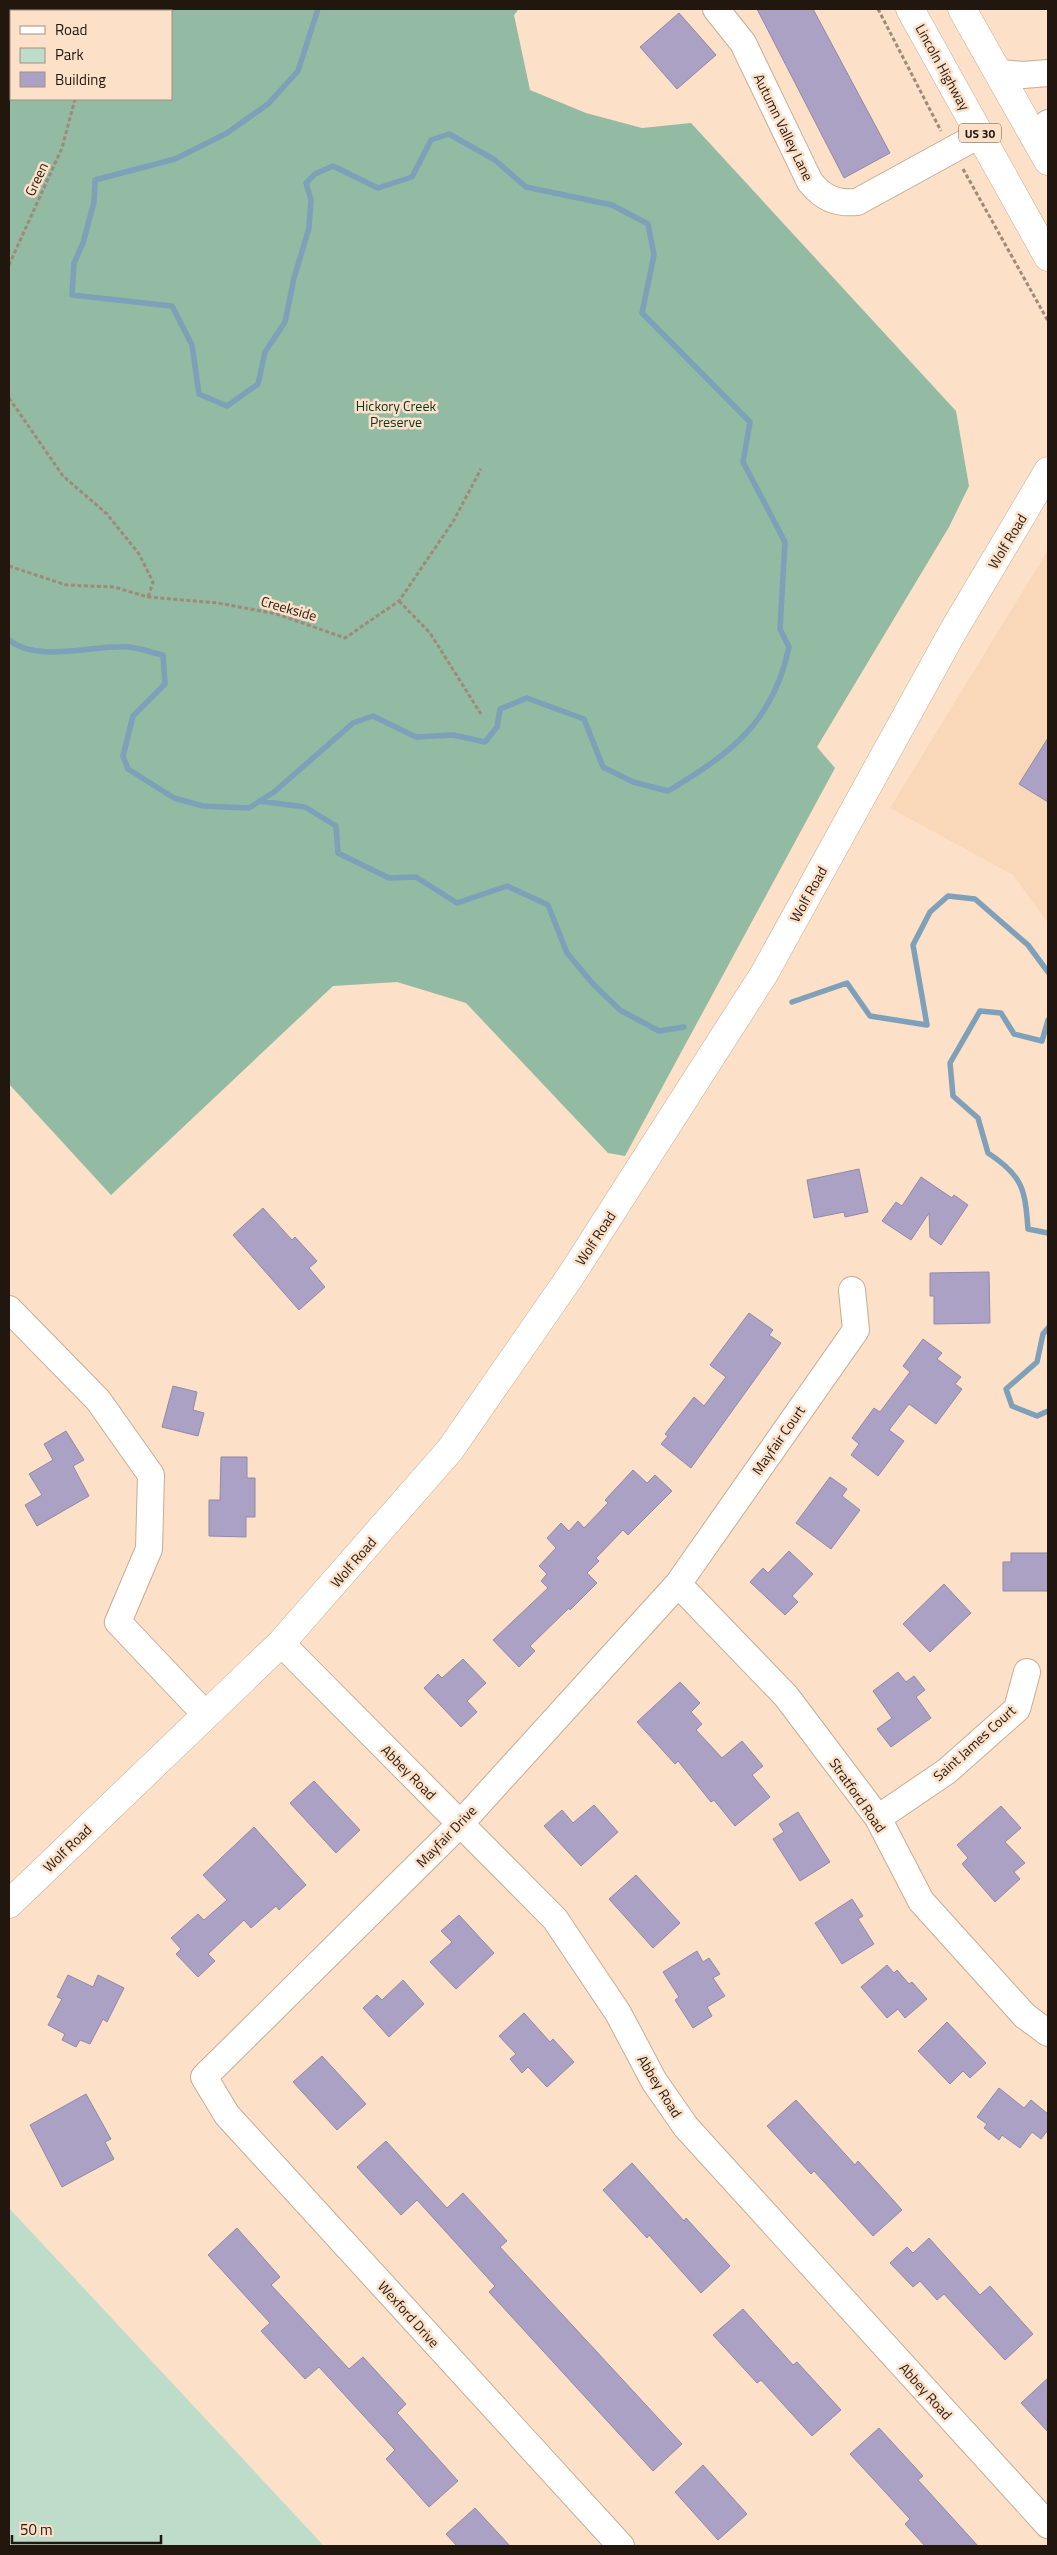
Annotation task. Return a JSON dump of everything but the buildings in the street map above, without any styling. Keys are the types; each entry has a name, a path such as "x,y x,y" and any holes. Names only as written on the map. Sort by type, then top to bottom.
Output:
{"main road":[{"name":"Lincoln Highway","path":"910,9 1048,257"},
{"path":"962,9 999,73 1045,142"},
{"name":"Wolf Road","path":"9,1904 281,1643 450,1450 572,1274 764,974 952,633 1048,471"}],"street":[{"name":"Autumn Valley Lane","path":"716,9 743,43 810,182 819,193 832,200 846,203 857,202 981,134"},
{"path":"999,73 1023,75 1048,74"},
{"name":"Mayfair Court","path":"678,1584 856,1330 852,1290"},
{"path":"9,1309 98,1400 151,1475 149,1549 118,1622 206,1716"},
{"name":"Stratford Road","path":"678,1584 786,1696 878,1818 921,1901 1025,2016 1048,2033"},
{"name":"Mayfair Drive","path":"204,2077 460,1823 678,1584"},
{"name":"Abbey Road","path":"281,1643 555,1919 618,2013 654,2081 686,2127 1048,2524"},
{"name":"Saint James Court","path":"878,1818 947,1771 1017,1709 1027,1672"},
{"name":"Wexford Drive","path":"204,2077 227,2115 621,2546"}],"path":[{"name":"Green","path":"9,265 62,148 75,100"},
{"path":"9,398 62,476 107,514 139,554 153,582 148,597"},
{"name":"Creekside","path":"9,566 66,585 114,587 148,597 218,602 277,614 346,638 399,600 454,520 480,469"},
{"path":"399,600 430,633 481,714"}],"shaded area":[{"path":"1048,550 1048,923 1013,875 890,808"}],"green space":[{"name":"Hickory Creek Preserve","path":"9,9 519,9 514,15 530,90 586,113 642,128 691,123 956,411 969,486 949,527 817,747 835,768 625,1156 608,1153 466,1003 397,982 333,986 111,1195 9,1084"},
{"path":"9,2208 324,2546 9,2546"}],"waterway":[{"path":"9,640 21,647 35,651 51,652 129,647 163,655 165,684 133,716 123,756 128,769 174,798 203,806 249,808 274,792 353,723 373,716 416,737 453,735 485,742 497,727 500,709 527,698 584,719 603,767 633,782 668,791 730,749 760,716 772,696 782,673 789,647 780,629 785,542 743,462 750,422 642,313 654,255 648,224 612,205 526,187 495,160 449,134 431,140 412,177 378,188 333,166 315,174 306,183 311,200 309,228 294,278 285,322 265,352 258,384 227,406 199,394 192,345 172,306 72,295 74,263 83,243 94,202 95,180 175,159 227,133 268,104 298,71 318,9"},
{"path":"259,801 305,807 336,826 338,853 389,878 416,877 457,903 507,886 548,905 567,953 594,985 620,1010 659,1031 684,1027"},
{"path":"792,1002 847,983 870,1016 927,1025 913,945 930,912 948,896 975,899 1028,945 1048,972"},
{"path":"1048,1020 1042,1041 1014,1034 1001,1013 980,1011 950,1063 953,1096 978,1118 988,1153 1009,1169 1020,1185 1025,1203 1028,1229 1048,1233"},
{"path":"1048,1328 1043,1334 1037,1362 1006,1389 1012,1406 1037,1416 1048,1411"}]}
